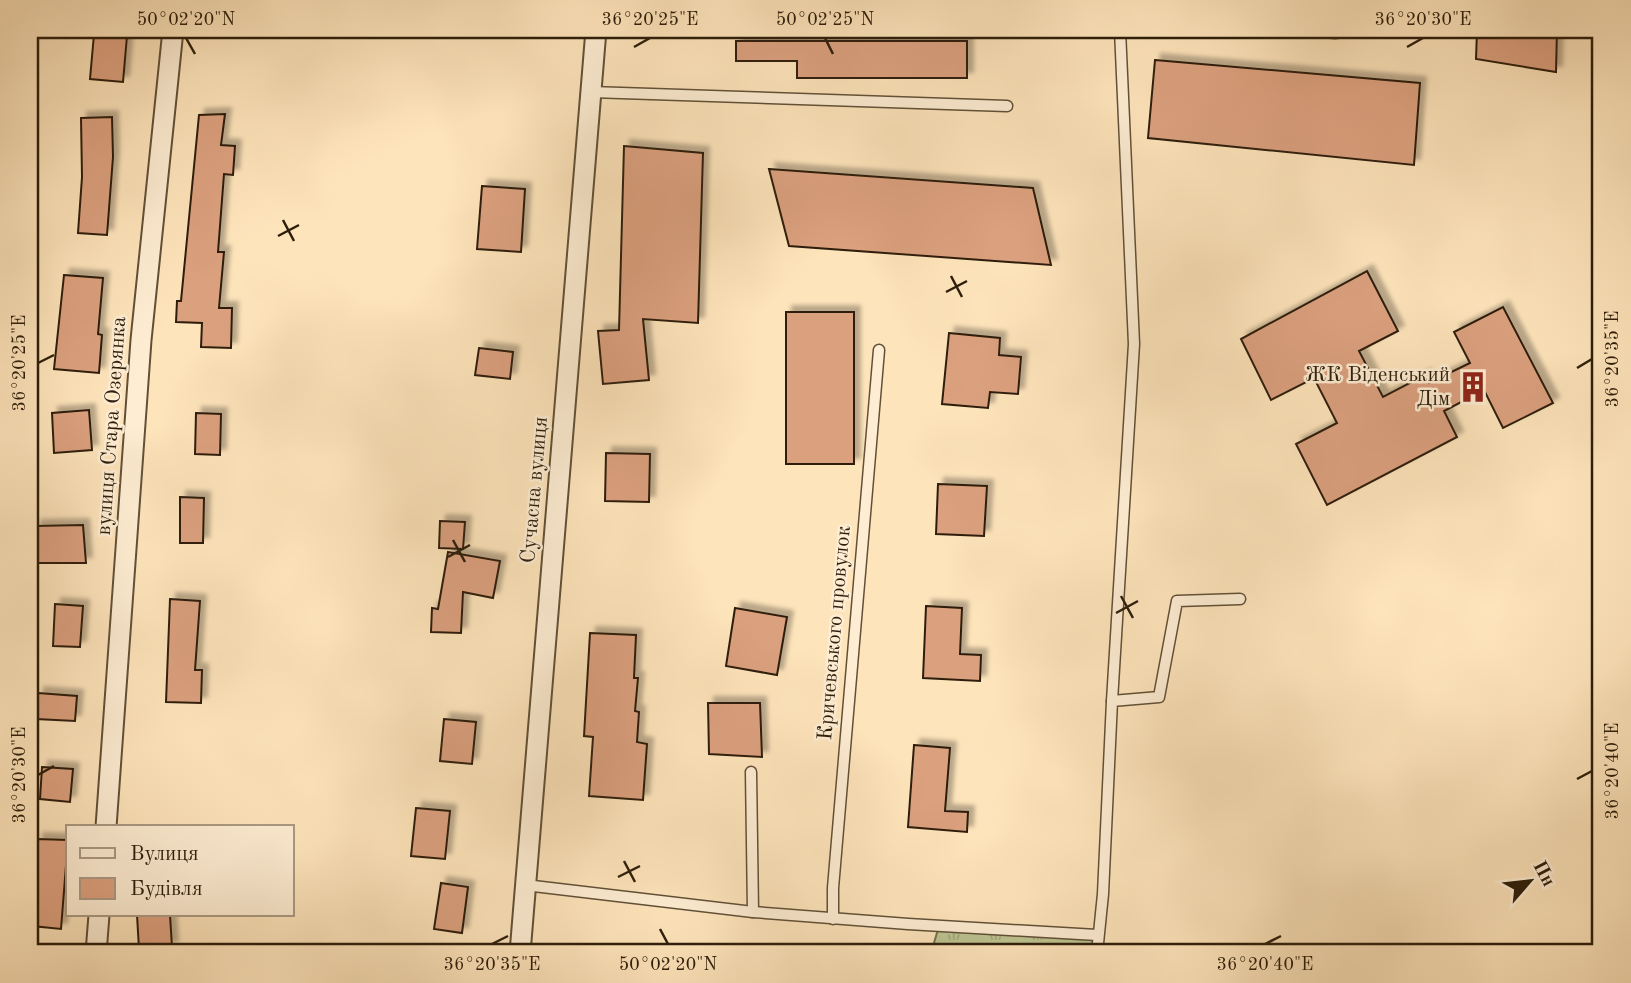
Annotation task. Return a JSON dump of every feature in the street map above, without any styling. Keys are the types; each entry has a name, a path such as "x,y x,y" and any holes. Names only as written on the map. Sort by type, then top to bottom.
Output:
{"street":[{"name":"вулиця Стара Озерянка","path":"106,825 141,340 173,30"},
{"name":"Сучасна вулиця","path":"520,953 596,30"},
{"path":"96,953 99,916"}],"lane":[{"path":"1097,953 1103,894 1134,344 1120,30"},
{"path":"1301,30 1335,33 1359,30"},
{"path":"591,92 1007,106"},
{"name":"Кричевського провулок","path":"833,919 833,888 879,350"},
{"path":"1112,701 1158,697 1177,601 1240,599"},
{"path":"751,772 754,912"},
{"path":"525,885 833,919 1097,935"}],"green space":[{"path":"939,926 1097,935 1097,953 931,953"}],"building":[{"path":"1477,30 1557,30 1556,72 1476,59"},
{"path":"94,34 127,36 123,82 90,79"},
{"path":"736,41 967,41 967,78 797,78 797,61 736,61"},
{"path":"1155,60 1420,83 1414,165 1148,138"},
{"path":"225,114 221,145 235,146 233,175 224,174 218,252 224,252 219,308 232,308 231,348 201,347 202,323 176,322 177,301 181,301 199,115"},
{"path":"112,117 113,157 107,235 78,233 82,177 81,118"},
{"path":"624,146 703,153 698,323 643,319 649,380 603,384 598,331 619,330"},
{"path":"769,169 1033,188 1051,265 789,246"},
{"path":"482,186 525,189 521,252 477,249"},
{"name":"ЖК Віденський Дім","path":"1367,271 1398,331 1359,351 1383,397 1425,375 1429,383 1470,363 1454,332 1503,307 1553,403 1503,428 1484,390 1444,411 1457,437 1327,505 1296,444 1337,423 1314,378 1271,400 1241,339"},
{"path":"64,275 103,278 98,334 102,335 99,373 54,369"},
{"path":"786,312 854,312 854,464 786,464"},
{"path":"949,333 1000,338 999,355 1021,357 1018,394 990,392 988,408 942,404"},
{"path":"479,348 513,352 510,379 475,375"},
{"path":"89,410 92,450 54,453 52,413"},
{"path":"196,413 221,414 220,455 195,454"},
{"path":"606,453 650,454 649,502 605,501"},
{"path":"938,484 987,486 984,536 936,534"},
{"path":"180,497 204,498 203,543 180,543"},
{"path":"440,521 465,522 463,549 439,548"},
{"path":"83,525 86,563 35,563 35,526"},
{"path":"448,552 500,561 493,598 463,592 461,633 431,632 432,608 438,609"},
{"path":"170,599 200,601 195,670 202,670 201,703 166,702"},
{"path":"55,604 83,606 80,647 53,646"},
{"path":"926,606 962,608 960,654 981,655 980,681 923,678"},
{"path":"735,608 787,617 777,675 726,666"},
{"path":"590,633 636,635 634,678 638,678 635,711 639,712 637,742 647,744 643,800 589,796 593,737 584,736"},
{"path":"38,693 77,696 75,721 36,719"},
{"path":"708,703 760,703 762,757 709,754"},
{"path":"444,719 476,722 472,764 440,761"},
{"path":"914,745 950,748 945,811 968,812 967,832 908,827"},
{"path":"42,767 73,769 70,802 40,799"},
{"path":"416,808 450,811 445,859 411,856"},
{"path":"37,839 66,840 61,929 32,926"},
{"path":"441,883 468,887 462,933 434,929"},
{"path":"137,916 170,916 172,947 139,949"}],"place":[{"name":"ЖК Віденський Дім","path":"1473,387"}]}
